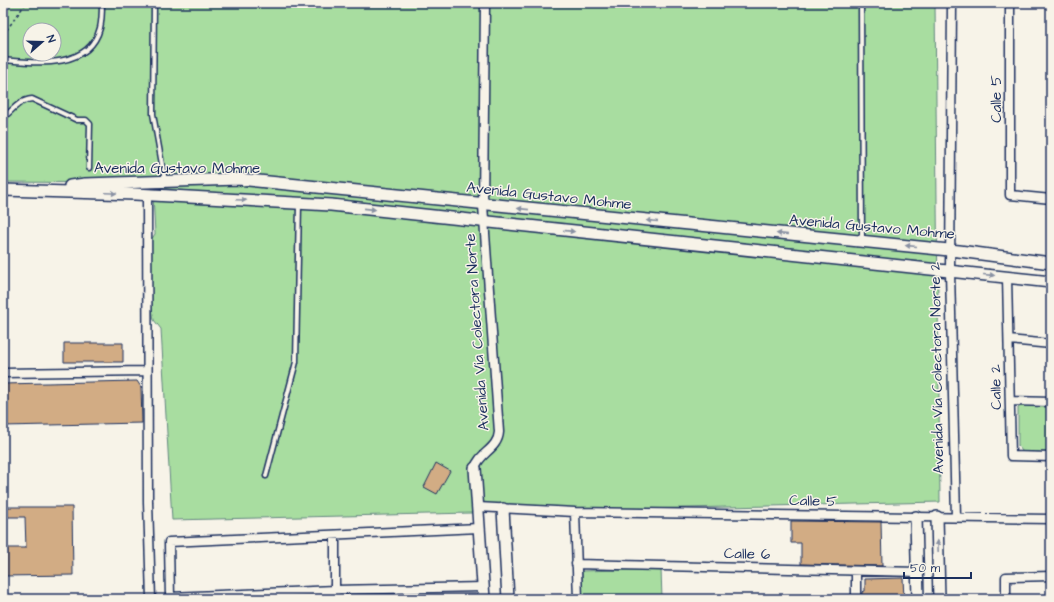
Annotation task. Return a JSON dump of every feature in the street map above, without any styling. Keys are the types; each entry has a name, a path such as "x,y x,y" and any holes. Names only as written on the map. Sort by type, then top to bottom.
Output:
{"street":[{"path":"483,200 485,3"},
{"name":"Avenida Vía Colectora Norte 2","path":"952,3 950,272 956,517"},
{"name":"Calle 5","path":"1010,3 1010,195 1051,199"},
{"name":"Avenida Gustavo Mohme","path":"44,190 85,184 238,179 483,200 862,242 950,250 1051,263"},
{"name":"Avenida Gustavo Mohme","path":"3,190 44,190 299,203 1051,282"},
{"path":"147,195 148,502 152,599"},
{"name":"Avenida Vía Colectora Norte","path":"483,200 499,432 495,445 476,463 475,468 484,599"},
{"name":"Calle 2","path":"1007,277 1010,340 1011,456 1051,457"},
{"path":"1010,340 1051,344"},
{"path":"3,373 147,371"},
{"path":"1010,402 1051,402"},
{"name":"Calle 5","path":"478,507 575,512 1051,519"},
{"path":"503,509 508,599"},
{"path":"575,512 578,599"},
{"path":"916,517 918,599"},
{"path":"937,517 939,599"},
{"path":"479,528 169,542 170,598 335,590 483,587"},
{"path":"335,535 335,599"},
{"name":"Calle 6","path":"576,564 918,572"},
{"path":"856,571 856,599"},
{"path":"1006,599 1006,577 1051,576"}],"lane":[{"path":"3,60 45,64 73,57 94,41 100,28 102,3"},
{"path":"154,3 154,114 165,181"},
{"path":"861,3 862,242"},
{"path":"3,118 16,105 25,100 32,99 77,120 86,120 90,124 89,168"},
{"path":"266,476 296,362 299,203"}],"path":[{"path":"3,35 26,3"}],"green space":[{"path":"3,3 935,3 940,502 172,520 161,329 154,320 149,294 149,243 155,234 153,193 141,183 3,182"},
{"path":"1022,405 1051,407 1051,452 1023,452 1018,446 1018,408"},
{"path":"661,569 662,599 582,599 582,571"}],"building":[{"path":"64,343 123,343 123,362 64,362"},
{"path":"137,381 141,387 142,423 3,426 3,384"},
{"path":"436,463 450,471 437,494 424,487"},
{"path":"3,507 72,507 73,575 3,576 3,548 26,548 25,517 3,517"},
{"path":"791,521 881,522 882,566 801,564 801,543 791,543"},
{"path":"903,578 904,599 862,599 862,592 865,591 865,579"}]}
